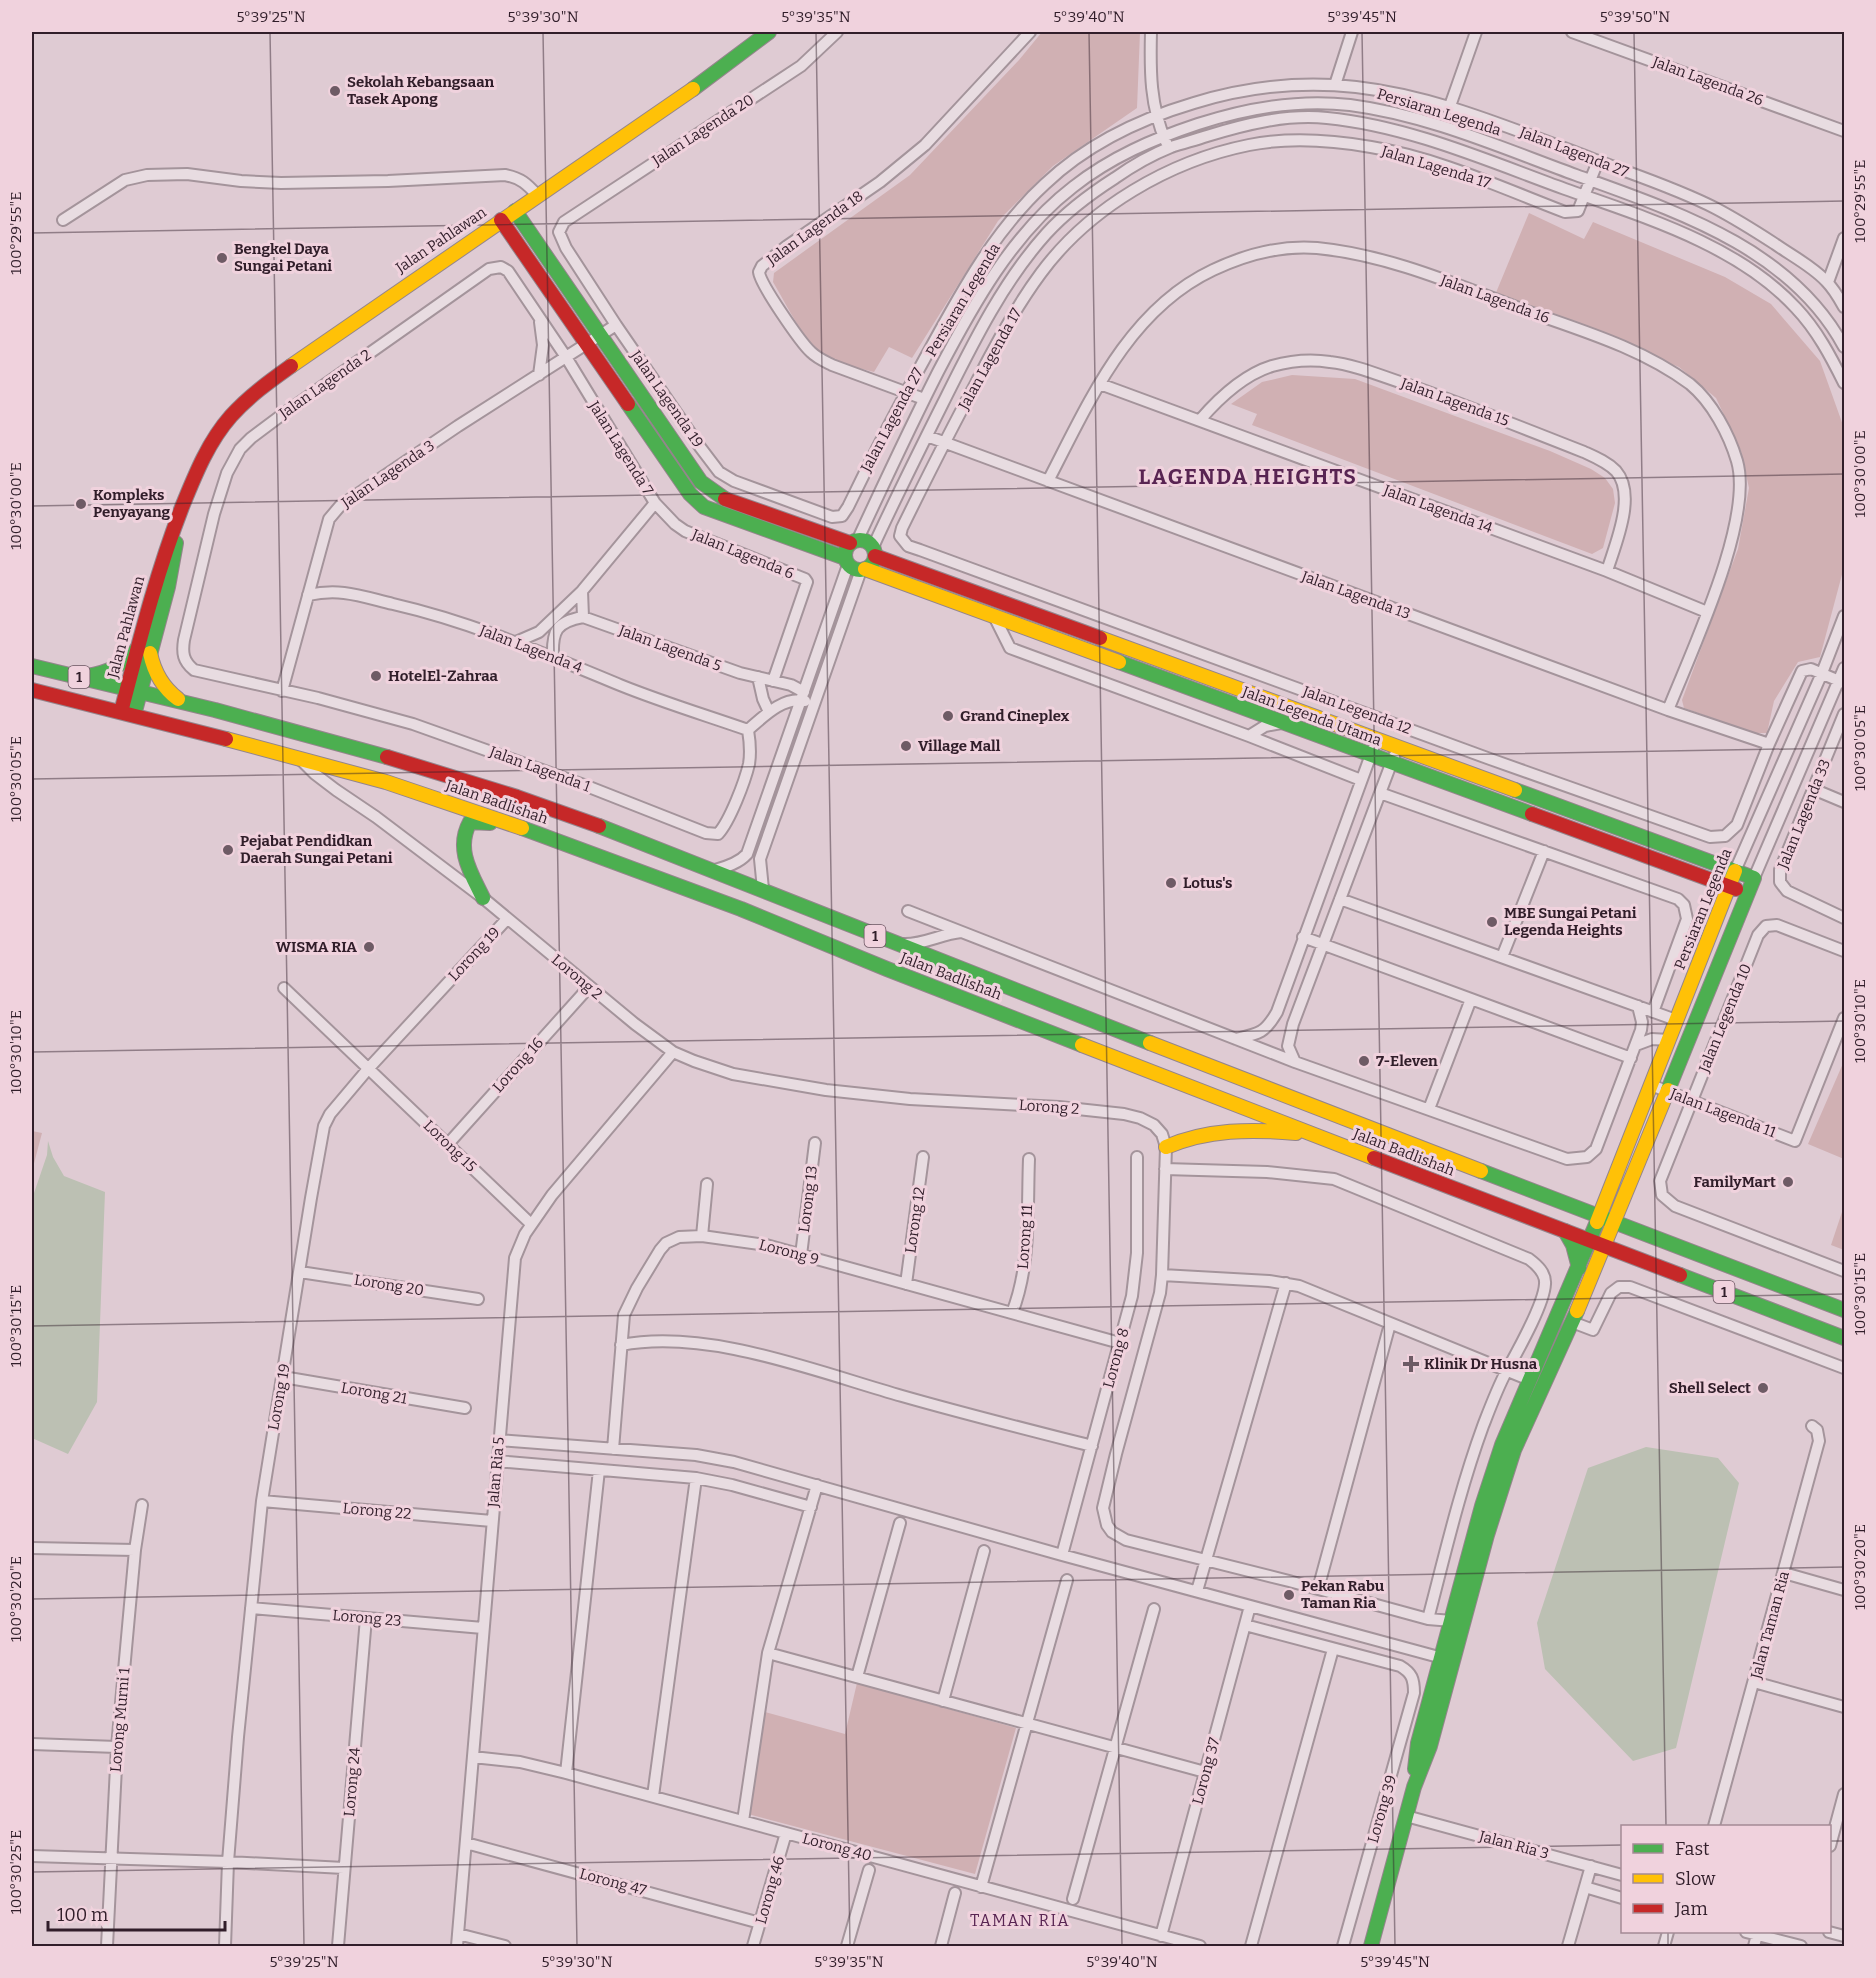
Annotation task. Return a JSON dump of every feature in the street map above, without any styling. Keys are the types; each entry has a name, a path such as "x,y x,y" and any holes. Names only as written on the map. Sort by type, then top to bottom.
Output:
{"street":[{"name":"Jalan Pahlawan","path":"128,713 144,651 170,578 179,519 196,471 213,440 231,416 254,393 379,302 717,74 770,32"},
{"name":"Jalan Lagenda 20","path":"564,222 801,66 837,32"},
{"name":"Jalan Lagenda 18","path":"924,399 832,365 817,357 799,337 764,286 759,272 762,266 773,257 880,182 925,145 1030,32"},
{"path":"1151,32 1152,98 1163,136 1169,148"},
{"path":"1335,86 1352,32"},
{"path":"1450,106 1476,32"},
{"name":"Jalan Lagenda 26","path":"1572,32 1845,131"},
{"name":"Jalan Lagenda 27","path":"832,518 842,516 849,507 906,392 981,261 1000,232 1020,209 1044,184 1066,166 1101,143 1156,115 1239,90 1313,85 1335,86 1368,89 1450,106 1695,198 1722,212 1815,271 1828,282 1845,307"},
{"name":"Persiaran Legenda","path":"854,541 958,334 993,276 1033,224 1070,189 1121,155 1163,136 1210,120 1272,106 1321,103 1347,105 1400,115 1452,130 1684,216 1759,257 1795,284 1816,305 1845,347"},
{"name":"Persiaran Legenda","path":"874,551 912,463 965,358 1017,271 1040,241 1071,210 1130,167 1169,148 1248,124 1298,118 1323,118 1347,120 1397,131 1447,146 1701,241 1766,281 1797,309 1814,330 1844,382"},
{"name":"Jalan Lagenda 17","path":"944,442 1012,316 1041,272 1091,221 1130,193 1177,168 1208,156 1261,143 1335,142 1372,147 1419,159 1565,212 1578,212 1598,161"},
{"path":"63,220 125,180 157,174 188,174 241,182 282,183 506,175 524,181 537,195"},
{"path":"515,211 692,472 709,490 730,502 854,541 867,541 874,551 872,563 855,565"},
{"name":"Jalan Legenda Utama","path":"501,220 683,485 704,507 995,618 1748,893"},
{"name":"Jalan Lagenda 19","path":"564,222 559,232 566,248 616,325 719,472 734,481 832,518"},
{"path":"1828,282 1845,238"},
{"name":"Jalan Lagenda 16","path":"1048,481 1112,362 1138,328 1159,307 1196,278 1234,261 1274,249 1295,247 1340,251 1392,263 1605,339 1654,362 1690,385 1713,410 1737,461 1740,480 1733,533 1720,578 1668,711"},
{"name":"Jalan Lagenda 2","path":"184,657 184,640 214,514 233,459 251,438 489,269 501,267 507,270 566,357"},
{"path":"539,375 543,345 540,319"},
{"name":"Jalan Lagenda 3","path":"282,691 329,519 340,506 458,426 616,325"},
{"name":"Jalan Lagenda 7","path":"516,642 539,632 582,591 655,503 566,357"},
{"name":"Jalan Lagenda 15","path":"1200,420 1229,391 1252,375 1269,367 1298,361 1330,361 1347,365 1443,397 1584,452 1604,461 1615,470 1622,480 1626,495 1607,572"},
{"name":"Jalan Lagenda 14","path":"1100,384 1607,572 1707,612"},
{"name":"Jalan Lagenda 13","path":"927,436 1668,711 1768,744"},
{"name":"Jalan Legenda 12","path":"944,442 902,528 900,536 908,546 1491,759 1704,834 1717,837 1730,833 1737,825 1768,744 1799,675 1807,669 1822,673"},
{"name":"Jalan Lagenda 6","path":"655,503 685,531 805,579 807,582 773,681"},
{"path":"854,541 845,550 855,565"},
{"name":"Jalan Legenda Utama","path":"874,551 1754,878"},
{"path":"714,870 726,867 744,858 747,854 803,696 855,565"},
{"path":"763,889 760,859 814,704 855,565"},
{"name":"Jalan Lagenda 4","path":"308,596 328,591 345,592 428,612 516,642 622,686 748,730"},
{"path":"553,657 552,641 556,630 563,622 583,617 582,591"},
{"name":"Persiaran Legenda","path":"1447,1660 1452,1621 1493,1470 1512,1420 1579,1269 1735,871 1845,616"},
{"name":"Jalan Lagenda 5","path":"583,617 740,673 773,681 803,696"},
{"path":"995,618 1010,648 1249,735 1361,780"},
{"path":"80,677 106,673 144,651 162,686 183,702"},
{"name":"Jalan Lagenda 1","path":"184,657 187,665 194,670 318,698 414,723 584,785 706,833 718,834 726,826 748,765 751,746 748,730"},
{"name":"Jalan Badlishah","path":"32,666 134,689 411,762 598,825 763,889 891,943 1845,1310"},
{"path":"1371,1947 1414,1787 1418,1743 1447,1660 1505,1476 1525,1422 1572,1322 1754,878 1842,682 1845,668"},
{"path":"1822,673 1842,682"},
{"path":"758,677 763,699 769,712"},
{"name":"Jalan Badlishah","path":"32,690 128,713 386,782 535,833 741,909 887,969 1845,1338"},
{"path":"803,696 814,704"},
{"path":"748,730 769,712 803,696"},
{"name":"Jalan Lagenda 33","path":"1845,714 1780,870 1780,882 1787,891 1845,918"},
{"path":"1249,735 1265,726 1284,723"},
{"path":"1236,1039 1261,1033 1269,1026 1277,1012 1377,739"},
{"path":"1295,1062 1290,1054 1289,1040 1397,747"},
{"path":"1478,794 1491,759"},
{"name":"Lorong 2","path":"302,760 315,774 336,790 376,817 478,894 589,987 673,1052 734,1074 816,1089 910,1099 1059,1107 1124,1114 1154,1125 1162,1134 1166,1147"},
{"path":"1813,789 1845,802"},
{"path":"1380,793 1673,897 1684,905 1687,919 1653,1012"},
{"path":"478,894 464,858 462,845 462,835 470,822 478,821 535,833"},
{"path":"1502,957 1544,851"},
{"path":"1340,899 1676,1020"},
{"path":"908,911 1295,1062 1567,1159 1587,1156 1596,1149 1636,1045 1642,1022 1638,1006"},
{"name":"Lorong 19","path":"225,1947 228,1862 262,1501 324,1126 330,1114 368,1069 507,919"},
{"name":"Jalan Legenda 10","path":"1845,951 1777,925 1766,926 1758,935 1662,1172 1661,1188 1662,1195 1675,1206 1845,1271"},
{"path":"891,943 917,943 948,933 964,932"},
{"path":"1304,937 1631,1058"},
{"name":"Lorong 16","path":"448,1144 589,987"},
{"name":"Lorong 15","path":"284,988 531,1224"},
{"path":"1429,1109 1471,999"},
{"name":"Jalan Lagenda 11","path":"1651,1085 1795,1141 1845,1018"},
{"path":"1636,1045 1652,1039 1669,1040"},
{"name":"Jalan Ria 5","path":"457,1947 514,1264 518,1247 552,1195 673,1052"},
{"path":"1317,1136 1279,1131 1227,1132 1199,1135 1166,1147 1160,1293 1116,1454 1103,1508 1104,1517 1112,1532 1126,1540 1428,1619 1452,1621"},
{"name":"Lorong 13","path":"801,1254 815,1143"},
{"name":"Lorong 12","path":"906,1284 924,1156"},
{"name":"Lorong 8","path":"1062,1555 1132,1296 1138,1212 1137,1156"},
{"name":"Lorong 11","path":"1012,1313 1021,1284 1025,1257 1029,1160"},
{"path":"1165,1169 1267,1172 1334,1179 1529,1258 1543,1273 1545,1285 1530,1325 1506,1371 1483,1427 1462,1491 1428,1619"},
{"path":"702,1236 707,1184"},
{"path":"1566,1231 1573,1245 1579,1269"},
{"name":"Lorong 9","path":"613,1449 624,1315 660,1250 666,1243 679,1237 702,1236 751,1242 801,1254 1120,1343"},
{"name":"Lorong 20","path":"300,1272 478,1299"},
{"path":"1162,1275 1286,1283 1530,1380"},
{"path":"1197,1591 1286,1283"},
{"path":"1572,1322 1593,1330 1611,1293 1619,1287 1630,1287 1845,1368"},
{"path":"1318,1589 1390,1324"},
{"path":"621,1345 662,1342 707,1344 743,1350 905,1397 1092,1446"},
{"name":"Lorong 21","path":"282,1377 465,1408"},
{"name":"Jalan Taman Ria","path":"1715,1825 1819,1441 1817,1430 1812,1426"},
{"path":"499,1440 712,1457 1447,1660"},
{"path":"497,1461 696,1478 732,1485 811,1507"},
{"path":"566,1773 599,1470"},
{"path":"653,1796 696,1478"},
{"path":"743,1821 768,1653 817,1485"},
{"name":"Lorong 22","path":"262,1501 492,1521"},
{"name":"Lorong Murni 1","path":"106,1947 117,1747 135,1550 142,1505"},
{"path":"857,1677 900,1523"},
{"path":"32,1548 135,1550"},
{"path":"943,1701 984,1551"},
{"path":"1784,1573 1845,1590"},
{"path":"981,1887 1067,1580"},
{"name":"Lorong 37","path":"1161,1936 1250,1606"},
{"name":"Lorong 23","path":"251,1608 483,1628"},
{"path":"1072,1899 1154,1609"},
{"name":"Lorong 24","path":"338,1947 366,1618"},
{"path":"1245,1625 1333,1649 1251,1947"},
{"name":"Lorong 39","path":"1333,1649 1400,1666 1410,1672 1414,1682 1414,1693 1343,1947"},
{"path":"768,1653 1205,1772"},
{"path":"1754,1682 1845,1707"},
{"path":"32,1744 117,1747"},
{"name":"Lorong 40","path":"473,1757 520,1762 566,1773 1200,1947"},
{"path":"1831,1843 1845,1794"},
{"name":"Jalan Ria 3","path":"1406,1816 1621,1874"},
{"name":"Lorong 46","path":"753,1947 786,1833"},
{"name":"Lorong 47","path":"466,1843 760,1923"},
{"path":"32,1856 110,1857 344,1868"},
{"path":"1568,1947 1591,1866"},
{"path":"846,1947 869,1870"},
{"path":"1585,1887 1621,1897"},
{"path":"941,1947 955,1893"},
{"path":"1754,1947 1752,1933 1801,1947"},
{"path":"458,1934 505,1947"}],"shaded area":[{"path":"1042,32 1140,32 1137,108 1053,166 998,221 912,358 889,347 874,372 846,365 821,352 794,319 773,282 774,273 910,175 1019,60"},
{"path":"1529,213 1584,239 1593,222 1725,277 1771,304 1820,361 1844,428 1844,567 1820,657 1798,662 1774,701 1767,733 1754,733 1684,708 1682,700 1738,549 1749,488 1741,451 1716,398 1679,367 1495,295"},
{"path":"1292,375 1355,379 1550,451 1591,469 1605,478 1613,489 1615,503 1603,548 1592,554 1252,425 1257,414 1231,404 1262,382"},
{"path":"1844,1061 1844,1159 1808,1144"},
{"path":"32,1131 42,1133 32,1171"},
{"path":"48,1141 53,1157 64,1176 105,1192 97,1402 68,1454 32,1438 32,1199 47,1155"},
{"path":"1844,1206 1844,1250 1831,1245"},
{"path":"1646,1447 1718,1458 1739,1483 1676,1748 1633,1761 1545,1669 1537,1623 1588,1468"},
{"path":"857,1683 1016,1728 975,1874 748,1814 765,1712 845,1734"}],"traffic: fast":[{"path":"693,89 769,32"},
{"path":"515,211 701,482 725,499"},
{"path":"628,404 690,494 704,507 845,558"},
{"path":"860,540 871,544 875,555 871,566 860,570 849,566 845,555 849,544 860,540"},
{"path":"134,715 168,587 176,543"},
{"path":"87,676 115,667 137,649"},
{"path":"1119,662 1532,814"},
{"path":"32,666 215,710 387,757"},
{"path":"1515,790 1754,878 1668,1090"},
{"path":"483,898 466,861 464,842 470,822 490,823"},
{"path":"599,826 1150,1043"},
{"path":"522,828 741,909 1082,1045"},
{"path":"1481,1171 1844,1310"},
{"path":"1415,1769 1418,1743 1482,1506 1502,1445 1597,1222"},
{"path":"1565,1231 1573,1245 1579,1268"},
{"path":"1680,1275 1844,1338"},
{"path":"1371,1946 1414,1787 1430,1746 1487,1535 1514,1450 1577,1311"}],"traffic: slow":[{"path":"291,366 693,89"},
{"path":"865,569 1119,662"},
{"path":"1100,638 1515,790"},
{"path":"150,653 160,679 178,699"},
{"path":"226,739 386,782 522,828"},
{"path":"1597,1222 1735,871"},
{"path":"1150,1043 1481,1171"},
{"path":"1082,1045 1374,1158"},
{"path":"1577,1311 1668,1090"},
{"path":"1166,1147 1198,1137 1230,1132 1296,1133"}],"traffic: jam":[{"path":"501,220 628,404"},
{"path":"121,712 164,558 182,507 203,459 215,437 238,409 291,366"},
{"path":"725,499 850,543"},
{"path":"875,556 1100,638"},
{"path":"32,690 226,739"},
{"path":"387,757 517,797 599,826"},
{"path":"1532,814 1736,889"},
{"path":"1374,1158 1680,1275"}],"place":[{"name":"Sekolah Kebangsaan Tasek Apong","path":"335,91"},
{"name":"Bengkel Daya Sungai Petani","path":"222,258"},
{"name":"Kompleks Penyayang","path":"81,504"},
{"name":"HotelEl-Zahraa","path":"376,676"},
{"name":"Grand Cineplex","path":"948,716"},
{"name":"Village Mall","path":"906,746"},
{"name":"Pejabat Pendidkan Daerah Sungai Petani","path":"228,850"},
{"name":"Lotus's","path":"1171,883"},
{"name":"MBE Sungai Petani Legenda Heights","path":"1492,922"},
{"name":"WISMA RIA","path":"369,947"},
{"name":"7-Eleven","path":"1364,1061"},
{"name":"FamilyMart","path":"1788,1182"},
{"name":"Klinik Dr Husna","path":"1411,1364"},
{"name":"Shell Select","path":"1763,1388"},
{"name":"Pekan Rabu Taman Ria","path":"1289,1595"}],"district":[{"name":"LAGENDA HEIGHTS","path":"1248,477"},
{"name":"TAMAN RIA","path":"1020,1920"}]}
